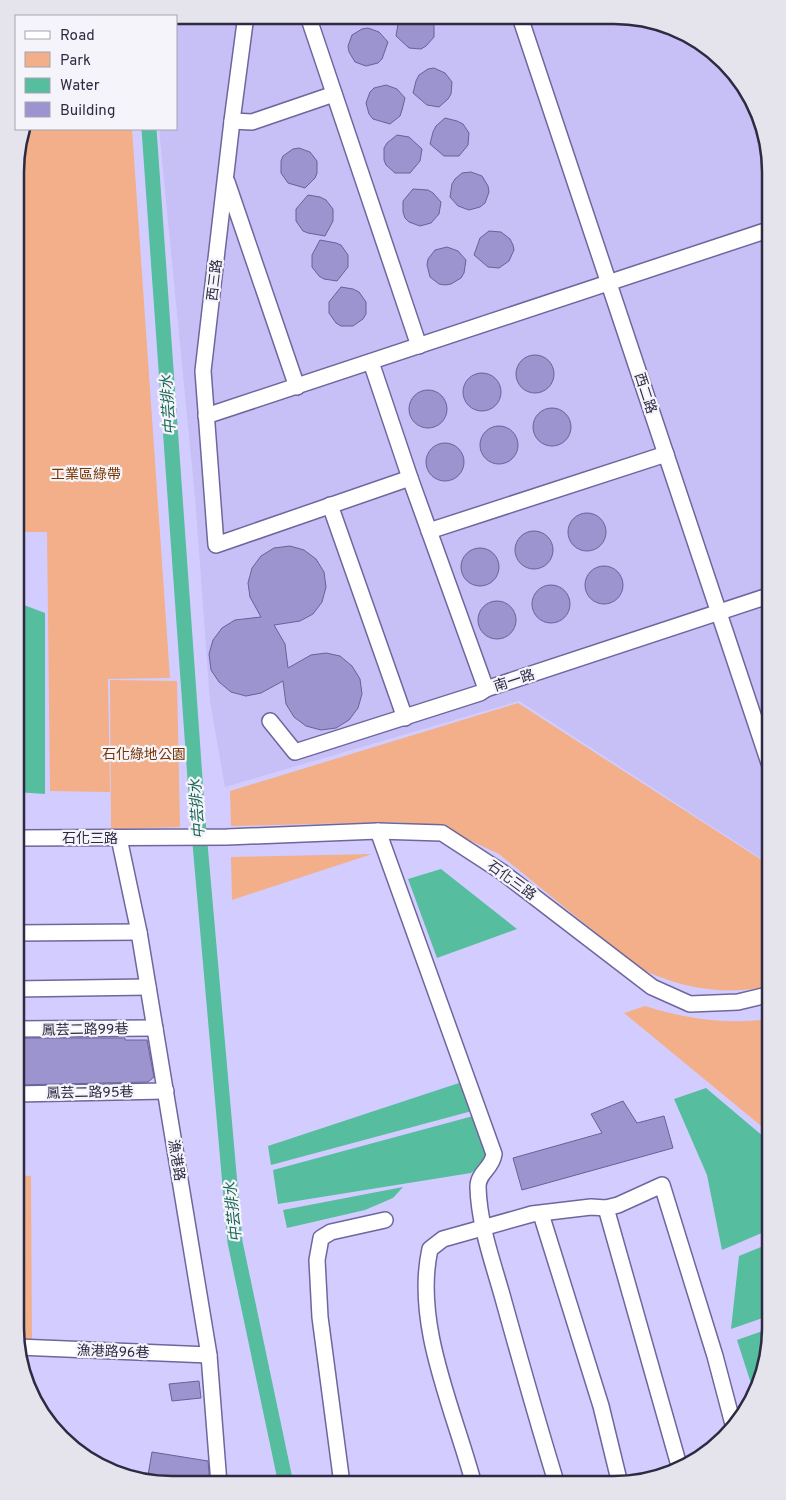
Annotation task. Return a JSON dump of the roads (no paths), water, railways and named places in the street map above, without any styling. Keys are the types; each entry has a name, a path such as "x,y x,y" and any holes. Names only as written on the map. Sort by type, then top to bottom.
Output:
{"street":[{"name":"西三路","path":"245,24 203,371 216,545 330,505"},
{"path":"311,24 419,346"},
{"name":"西二路","path":"522,24 762,742"},
{"path":"232,121 252,122 334,94"},
{"path":"226,178 296,387"},
{"path":"206,416 762,232"},
{"path":"371,362 410,478 486,689"},
{"path":"429,531 666,454"},
{"path":"404,718 330,505 410,478"},
{"name":"南一路","path":"270,721 296,752 762,599"},
{"path":"378,831 494,1154 493,1163 482,1174 478,1185 483,1228 554,1476"},
{"name":"石化三路","path":"24,838 227,837 378,831 442,833 502,872 652,986 690,1004 738,1002 762,996"},
{"name":"漁港路","path":"119,838 140,932 209,1355 218,1476"},
{"path":"24,933 140,932"},
{"path":"24,989 148,987"},
{"name":"鳳芸二路99巷","path":"24,1029 155,1028"},
{"name":"鳳芸二路95巷","path":"24,1094 166,1091"},
{"path":"471,1476 430,1332 426,1267 430,1249 443,1239 532,1214 591,1207 606,1208 618,1205 662,1185 715,1356 732,1419"},
{"path":"606,1208 678,1462"},
{"path":"541,1214 601,1406 618,1476"},
{"path":"341,1476 320,1317 317,1260 321,1238 331,1232 385,1220"},
{"name":"漁港路96巷","path":"25,1347 209,1355"}],"water":[{"path":"24,605 45,613 45,794 24,793"},
{"path":"441,869 517,929 437,958 408,879"},
{"path":"462,1082 472,1111 271,1165 268,1146"},
{"path":"706,1088 762,1135 762,1233 722,1250 707,1175 674,1099"},
{"path":"477,1115 489,1159 471,1173 278,1204 273,1170"},
{"path":"403,1187 393,1198 365,1210 287,1228 283,1210"},
{"path":"762,1247 762,1318 731,1329 739,1256"},
{"path":"762,1331 759,1357 751,1384 737,1340"}],"waterway":[{"name":"中芸排水","path":"149,130 198,821 235,1242 284,1476"}],"park label":[{"name":"工業區綠帶","path":"86,474"},
{"name":"石化綠地公園","path":"144,754"}]}
